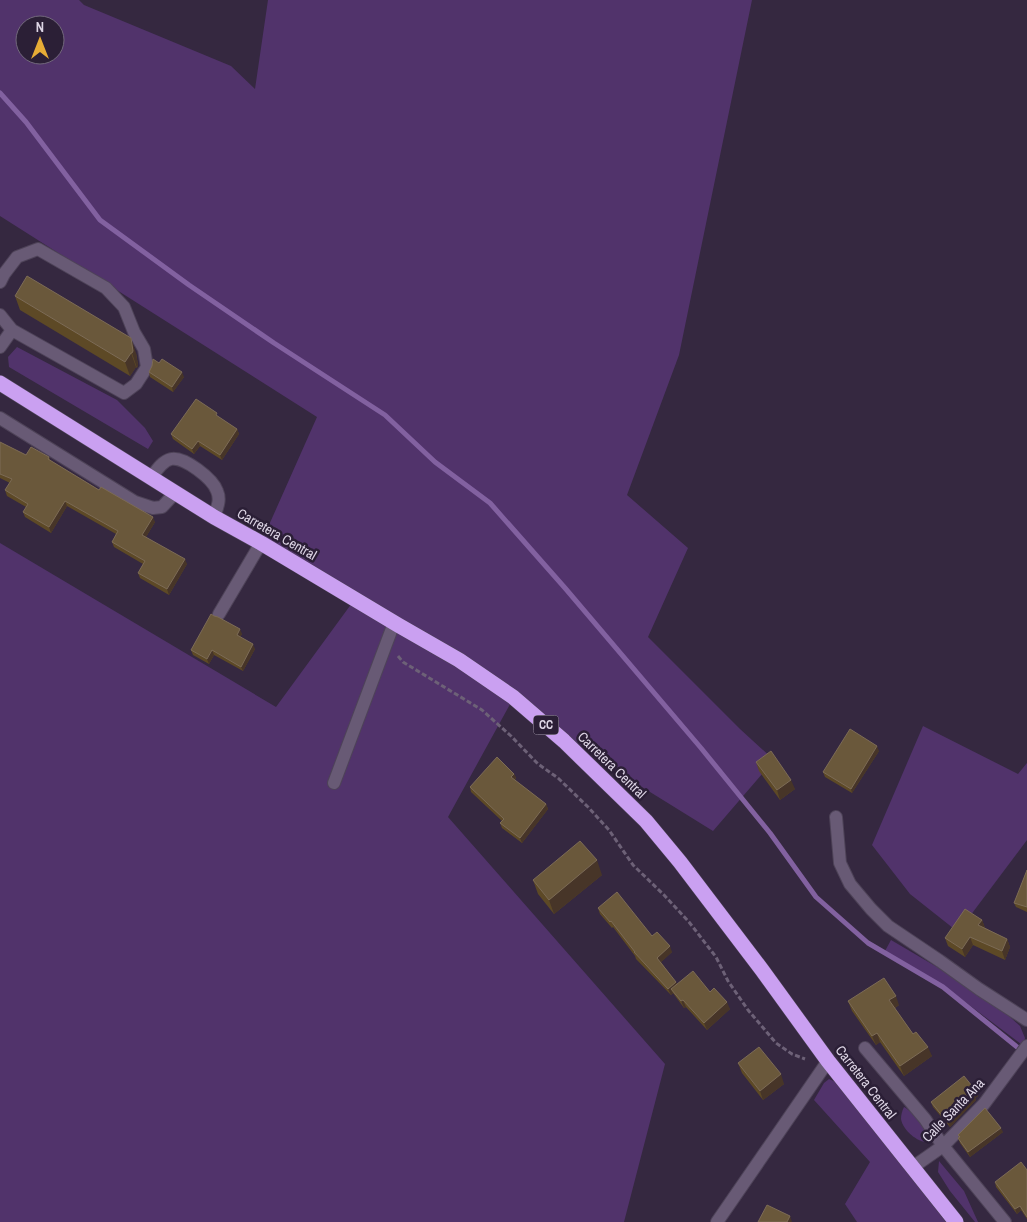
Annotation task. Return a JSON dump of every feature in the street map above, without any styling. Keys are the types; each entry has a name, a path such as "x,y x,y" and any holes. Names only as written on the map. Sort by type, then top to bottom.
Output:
{"highway":[{"name":"Carretera Central","path":"0,383 214,517 459,660 514,697 564,741 646,821 680,862 762,970 828,1061 956,1222"}],"street":[{"path":"0,282 18,257 38,250 106,288 124,306 134,332 144,349 147,367 136,384 124,393 12,330 0,315"},
{"path":"0,347 12,330"},
{"path":"0,418 136,502 153,508 162,507 175,493"},
{"path":"151,478 161,465 172,458 181,460 194,467 217,489 219,500 214,517"},
{"path":"219,614 261,543"},
{"path":"334,783 394,623"},
{"path":"836,817 840,862 850,884 871,909 888,926 1027,1020"},
{"name":"Calle Santa Ana","path":"913,1167 943,1146 984,1104 1027,1046"},
{"path":"864,1048 1005,1222"},
{"path":"717,1222 828,1061"}],"path":[{"path":"396,654 404,662 482,710 538,764 558,778 588,807 609,830 633,865 664,894 694,929 716,957 728,981 748,1010 776,1043 792,1054 810,1060 828,1061"}],"shaded area":[{"path":"0,0 79,0 84,5 231,66 255,89 268,0 752,0 679,355 627,495 688,548 648,637 740,729 774,760 713,831 621,774 514,697 448,817 665,1064 624,1222 0,1222 0,543 276,707 352,603 261,543 317,417 0,216"},
{"path":"17,347 117,400 145,428 153,441 148,449 9,367 8,357"},
{"path":"923,726 1018,774 1027,763 1027,840 958,932 910,894 872,845"},
{"path":"891,940 937,967 1009,1016 1020,1026 1025,1038 1024,1042 1021,1044 944,986 885,951"},
{"path":"829,1079 838,1083 946,1222 857,1222 845,1204 870,1162 814,1100 824,1083"},
{"path":"904,1107 921,1123 932,1142 917,1139 905,1128 901,1119"},
{"path":"939,1161 964,1191 978,1222 975,1222 950,1191 938,1172"}],"building":[{"path":"27,276 131,338 133,351 125,362 15,296"},
{"path":"153,359 159,363 162,359 182,372 172,387 149,372"},
{"path":"196,399 237,429 220,455 198,441 192,449 171,434"},
{"path":"0,442 26,455 31,447 99,490 101,487 153,517 142,535 185,559 167,589 138,573 145,561 112,542 118,531 65,501 49,527 23,512 28,504 5,490 12,479 0,474"},
{"path":"211,614 240,629 237,635 253,644 241,667 212,650 207,659 191,650"},
{"path":"850,729 877,746 851,789 823,772"},
{"path":"771,751 791,780 777,790 756,762"},
{"path":"497,757 514,774 511,777 546,804 520,838 500,823 504,819 470,787"},
{"path":"580,841 597,860 549,900 533,880"},
{"path":"1027,870 1027,907 1014,903"},
{"path":"617,892 652,936 657,932 670,946 657,958 676,982 668,989 634,952 611,921 598,908"},
{"path":"965,909 982,920 978,925 1007,939 1002,951 970,937 962,949 945,938"},
{"path":"693,971 710,992 714,988 727,1002 704,1023 671,989"},
{"path":"884,978 896,996 889,1000 913,1034 916,1032 928,1047 900,1066 877,1033 872,1036 848,1001"},
{"path":"759,1047 781,1074 760,1091 738,1063"},
{"path":"964,1076 976,1091 973,1094 974,1096 948,1123 931,1102"},
{"path":"985,1108 1001,1128 968,1152 958,1138 960,1137 958,1135"},
{"path":"1021,1162 1027,1170 1027,1217 1020,1206 1015,1209 995,1182"},
{"path":"767,1205 790,1216 787,1222 758,1222"}],"waterway":[{"path":"0,93 26,122 100,220 189,285 385,415 435,462 490,503 701,748 770,833 816,897 868,943 943,987 1022,1051"}]}
